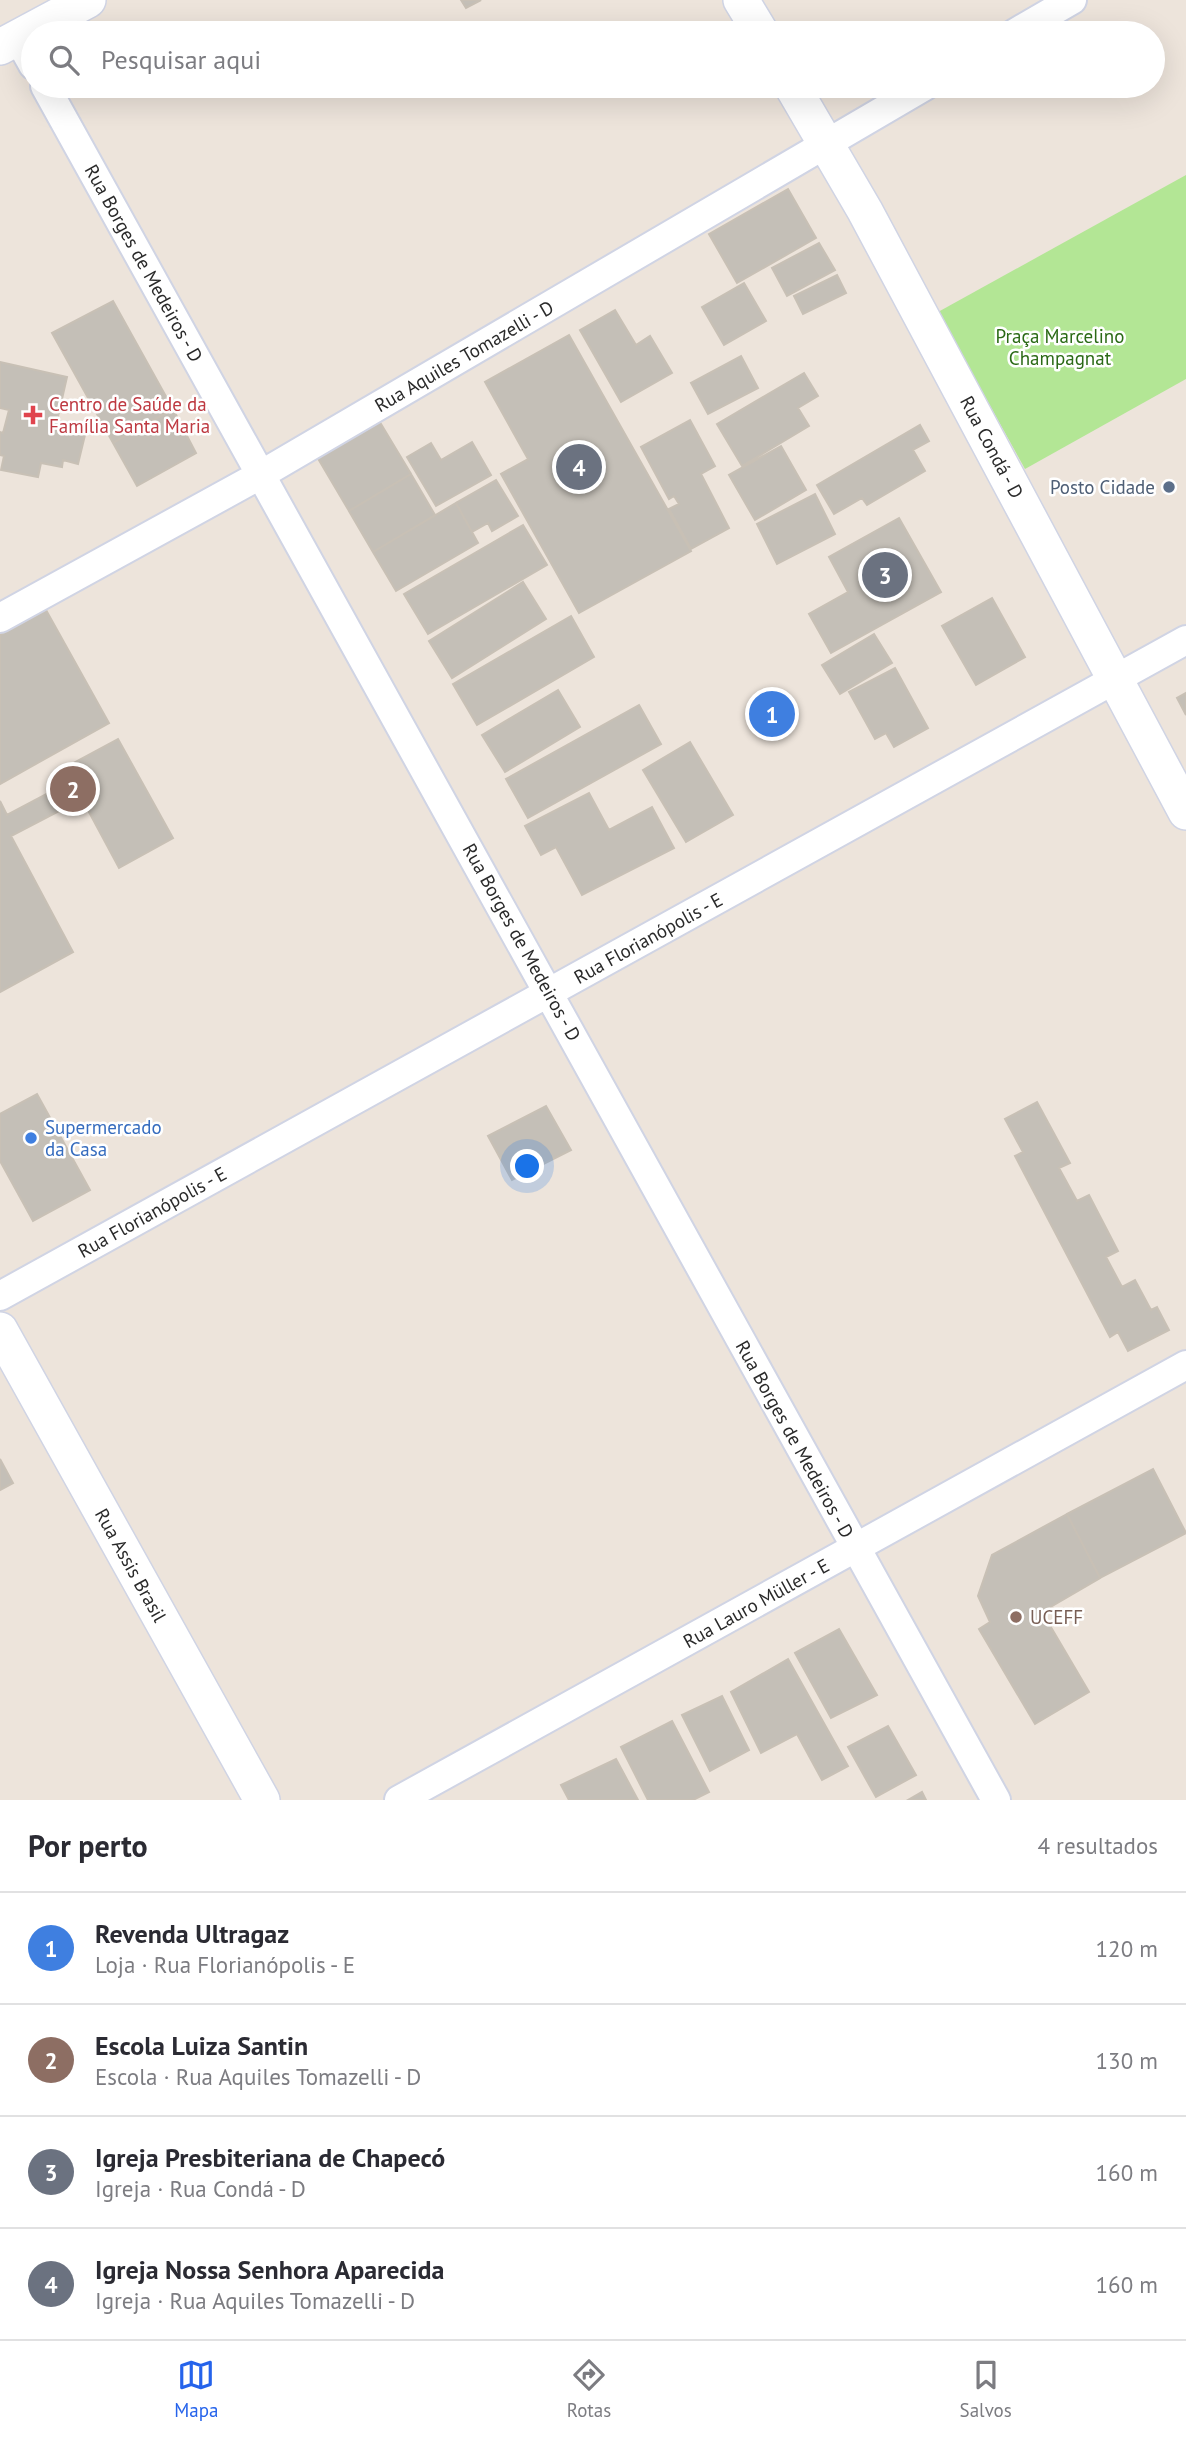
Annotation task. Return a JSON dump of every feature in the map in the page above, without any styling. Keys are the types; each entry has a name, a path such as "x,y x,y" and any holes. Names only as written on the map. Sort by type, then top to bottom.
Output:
{"street":[{"path":"58,21 88,0"},
{"path":"741,0 754,21"},
{"path":"1036,21 1072,0"},
{"name":"Rua Borges de Medeiros - D","path":"52,98 996,1800"},
{"name":"Rua Condá - D","path":"800,98 827,143 1186,812"},
{"name":"Rua Aquiles Tomazelli - D","path":"0,618 262,474 904,98"},
{"name":"Rua Florianópolis - E","path":"0,1296 1186,640"},
{"name":"Rua Assis Brasil","path":"0,1330 262,1800"},
{"name":"Rua Lauro Müller - E","path":"399,1800 1186,1365"}],"green space":[{"name":"Praça Marcelino Champagnat","path":"1186,175 1186,379 1025,469 938,312"}],"building":[{"path":"461,0 481,0 466,8"},
{"path":"788,189 816,238 737,283 709,234"},
{"path":"819,243 835,270 787,296 772,268"},
{"path":"837,275 846,293 803,314 794,296"},
{"path":"744,283 766,321 724,345 702,307"},
{"path":"113,301 173,409 113,443 52,333"},
{"path":"615,310 636,345 650,336 672,373 621,402 580,330"},
{"path":"569,335 691,551 579,613 501,474 528,459 485,382"},
{"path":"741,356 758,388 708,414 691,383"},
{"name":"Centro de Saúde da Família Santa Maria","path":"0,362 67,377 57,421 73,424 71,432 85,435 78,464 63,460 62,467 41,463 38,477 1,470 4,456 0,455 0,432 3,433 9,410 0,408"},
{"path":"804,373 818,396 798,408 809,426 742,466 717,424"},
{"path":"173,409 196,453 137,486 113,443"},
{"path":"378,419 411,474 349,511 316,455"},
{"path":"690,420 715,466 701,474 729,528 691,549 669,509 679,504 674,496 669,499 641,447"},
{"path":"920,425 929,441 913,450 925,471 867,505 862,498 834,514 817,485"},
{"path":"472,442 491,475 436,506 407,457 431,443 441,460"},
{"path":"781,446 806,490 755,520 729,475"},
{"path":"411,474 435,515 373,552 349,511"},
{"path":"496,480 518,516 492,531 488,523 472,532 456,503"},
{"path":"815,494 835,534 777,564 757,524"},
{"path":"456,503 478,543 396,591 373,552"},
{"path":"899,518 941,592 831,653 809,614 848,592 829,557"},
{"path":"523,525 547,565 428,634 404,594"},
{"path":"523,582 546,619 452,678 429,641"},
{"path":"992,598 1025,657 976,685 942,626"},
{"path":"46,610 109,723 0,784 0,635"},
{"path":"571,616 594,657 477,725 453,684"},
{"path":"874,634 892,663 840,694 822,665"},
{"path":"895,668 928,728 894,747 886,733 875,739 849,692"},
{"path":"558,690 580,727 505,772 482,735"},
{"path":"1186,693 1186,715 1177,698"},
{"path":"639,705 661,744 528,818 506,779"},
{"path":"118,739 173,838 119,868 82,799 11,836 73,952 0,992 0,801 7,815 75,779 68,766"},
{"path":"690,742 733,815 686,842 643,770"},
{"path":"589,793 609,830 652,807 674,848 582,895 556,847 541,855 525,826"},
{"name":"Supermercado da Casa","path":"37,1094 90,1190 33,1221 0,1161 0,1114"},
{"path":"1037,1102 1070,1163 1059,1168 1077,1201 1089,1195 1118,1251 1106,1257 1122,1287 1135,1280 1151,1310 1157,1307 1169,1330 1128,1351 1118,1332 1110,1337 1015,1156 1023,1152 1005,1119"},
{"path":"546,1106 571,1150 512,1180 488,1136"},
{"path":"0,1459 13,1483 0,1490"},
{"path":"1153,1469 1186,1533 1100,1578 1067,1514"},
{"name":"UCEFF","path":"1067,1514 1100,1578 1042,1612 1089,1692 1035,1724 979,1629 990,1622 978,1596 992,1555"},
{"path":"839,1629 877,1695 831,1718 795,1653"},
{"path":"788,1659 848,1766 822,1780 797,1734 761,1753 731,1692"},
{"path":"722,1696 749,1750 710,1771 682,1715"},
{"path":"672,1721 709,1792 693,1800 648,1800 621,1747"},
{"path":"888,1726 916,1775 876,1797 848,1747"},
{"path":"616,1759 638,1800 569,1800 561,1785"},
{"path":"922,1792 926,1800 908,1800"}],"place":[{"name":"Centro de Saúde da Família Santa Maria","path":"33,415"},
{"name":"Igreja Nossa Senhora Aparecida","path":"579,467"},
{"name":"Posto Cidade","path":"1169,487"},
{"name":"Igreja Presbiteriana de Chapecó","path":"885,575"},
{"name":"Revenda Ultragaz","path":"772,714"},
{"name":"Escola Luiza Santin","path":"73,789"},
{"name":"Supermercado da Casa","path":"31,1138"},
{"name":"UCEFF","path":"1016,1617"}]}
